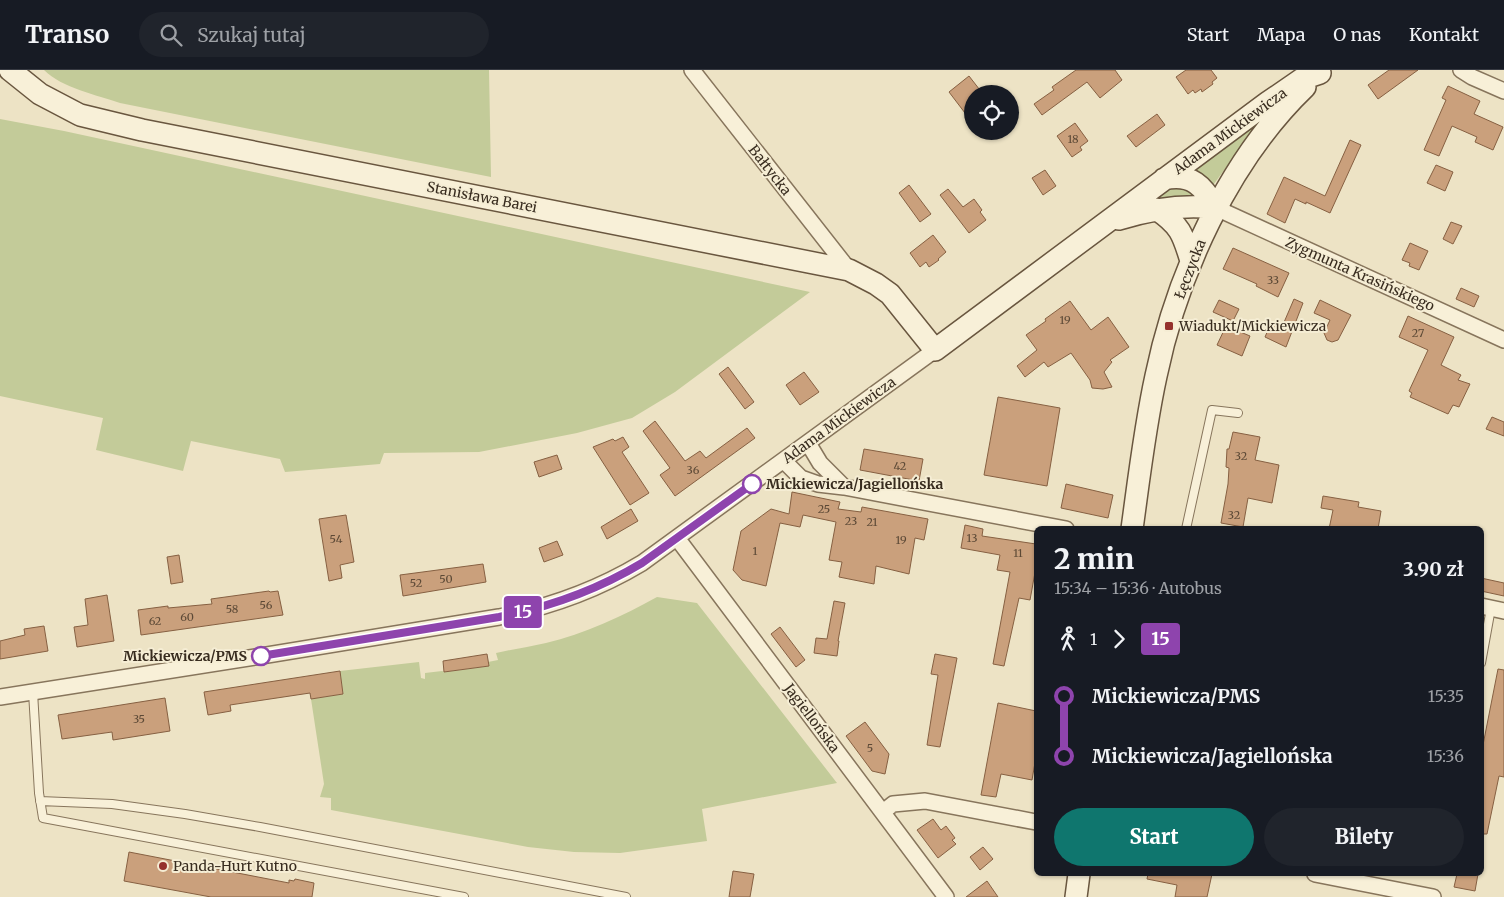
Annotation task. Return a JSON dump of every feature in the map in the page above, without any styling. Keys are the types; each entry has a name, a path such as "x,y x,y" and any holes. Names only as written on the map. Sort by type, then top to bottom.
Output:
{"street":[{"name":"Stanisława Barei","path":"10,70 40,94 80,114 142,130 849,270 876,284 890,294 935,350"},
{"name":"Bałtycka","path":"692,70 849,270"},
{"path":"1461,70 1504,91"},
{"name":"Adama Mickiewicza","path":"0,697 530,611 581,594 625,573 678,538 1107,223 1164,179 1302,79 1320,71"},
{"name":"Łęczycka","path":"1133,520 1157,370 1169,326 1192,261 1216,208 1249,155 1278,116 1320,71"},
{"name":"Adama Mickiewicza","path":"1164,179 1182,177 1193,182 1205,190 1216,208"},
{"name":"Adama Mickiewicza","path":"1107,223 1156,209 1179,206 1216,208"},
{"name":"Zygmunta Krasińskiego","path":"1216,208 1504,340"},
{"path":"1156,209 1171,218 1180,229 1192,261"},
{"path":"808,443 820,463 844,487"},
{"path":"784,461 801,478 818,484 844,487 1050,526"},
{"name":"Jagiellońska","path":"678,538 946,897"},
{"path":"883,812 893,804 925,801 1034,822"},
{"path":"1076,897 1080,876"},
{"path":"1343,876 1433,897"}],"lane":[{"path":"1187,526 1212,410 1238,413"},
{"path":"1484,648 1492,608"},
{"path":"33,692 40,801 43,818 464,897"},
{"path":"40,801 112,804 185,814 626,897"}],"green space":[{"path":"44,70 489,70 491,177 120,103 60,82"},
{"path":"1266,113 1211,188 1183,173"},
{"path":"0,119 64,131 810,292 675,392 632,418 577,433 479,452 384,453 380,464 285,472 280,459 191,441 183,471 96,450 103,418 0,396"},
{"path":"1182,185 1201,197 1150,203 1165,187"},
{"path":"657,597 697,603 837,783 702,809 707,841 620,853 574,852 528,847 331,810 331,798 320,797 324,784 311,699 343,694 340,671 419,662 421,678 425,679 425,673 489,666 488,662 498,660 496,653 575,635 617,618"}],"building":[{"path":"1076,70 1115,70 1122,80 1100,98 1087,82 1042,115 1034,104 1054,90 1052,87"},
{"path":"1186,70 1211,70 1217,78 1212,82 1213,84 1202,92 1201,89 1195,93 1193,90 1188,94 1176,77"},
{"path":"1389,70 1418,70 1378,99 1368,85"},
{"path":"969,76 976,85 964,85 964,112 949,92"},
{"path":"1448,86 1480,101 1474,114 1503,127 1493,150 1475,142 1477,137 1452,126 1439,156 1424,150 1446,100 1442,98"},
{"path":"1157,114 1165,125 1136,147 1127,136"},
{"path":"1075,123 1088,141 1080,147 1082,150 1072,157 1057,136"},
{"path":"1350,140 1361,145 1330,213 1295,199 1285,223 1267,214 1284,177 1325,196"},
{"path":"1436,165 1453,172 1445,191 1427,183"},
{"path":"1045,170 1056,186 1043,195 1032,178"},
{"path":"909,185 931,214 920,222 899,193"},
{"path":"948,189 963,207 974,199 986,220 969,233 940,195"},
{"path":"1451,222 1462,226 1453,244 1443,239"},
{"path":"933,235 946,252 929,267 926,262 920,267 910,253"},
{"path":"1410,243 1428,251 1419,270 1409,266 1410,263 1402,260"},
{"path":"1233,248 1289,273 1278,297 1256,286 1257,284 1223,269"},
{"path":"1461,288 1479,296 1474,307 1456,299"},
{"path":"1294,299 1303,303 1286,347 1265,337 1271,323 1282,327"},
{"path":"1219,300 1239,309 1233,321 1213,312"},
{"path":"1320,300 1351,315 1338,340 1332,342 1327,340 1324,333 1330,320 1314,313"},
{"path":"1070,301 1091,330 1108,317 1129,347 1110,360 1112,362 1104,372 1112,387 1103,389 1092,388 1090,380 1071,353 1048,367 1044,362 1025,377 1017,366 1037,350 1026,335"},
{"path":"1408,316 1454,337 1441,365 1461,375 1458,380 1470,384 1459,407 1453,405 1448,414 1410,397 1412,393 1409,391 1428,350 1399,337"},
{"path":"1226,326 1250,336 1242,356 1217,345"},
{"path":"728,367 754,402 745,409 719,374"},
{"path":"804,372 819,392 800,405 786,385"},
{"path":"998,397 1060,408 1047,486 984,475"},
{"path":"1492,417 1504,422 1504,436 1486,429"},
{"path":"655,421 685,461 700,451 706,458 747,428 755,438 675,496 660,475 670,468 643,431"},
{"path":"1233,432 1260,437 1255,460 1279,465 1272,503 1248,498 1243,526 1221,523 1228,484 1229,468 1226,467 1227,449 1229,449"},
{"path":"623,437 629,447 622,452 649,493 630,505 593,447"},
{"path":"864,449 923,459 919,481 860,470"},
{"path":"557,455 562,469 539,477 534,462"},
{"path":"1066,484 1113,495 1108,518 1061,508"},
{"path":"792,492 840,502 838,509 861,512 862,507 928,519 924,540 915,538 909,574 876,566 874,584 839,577 842,562 829,560 836,522 803,515 800,527 780,523 766,586 742,580 733,570 741,531 771,509 789,514"},
{"path":"1323,496 1359,502 1358,507 1381,511 1378,526 1330,526 1333,510 1321,508"},
{"path":"631,509 638,521 607,539 601,527"},
{"path":"346,515 354,562 340,565 342,578 329,581 319,519"},
{"path":"965,525 983,529 982,536 1034,544 1034,578 1030,600 1019,598 1004,666 993,664 1010,572 997,570 1000,555 961,548"},
{"path":"557,541 563,555 544,562 539,548"},
{"path":"179,555 183,582 171,584 167,557"},
{"path":"483,564 486,582 403,596 400,575"},
{"path":"1484,579 1504,583 1504,596 1484,592"},
{"path":"278,591 283,615 141,635 138,610 168,606 168,608 212,604 211,599"},
{"path":"107,595 114,641 77,647 74,627 88,625 85,599"},
{"path":"834,601 845,603 837,656 814,653 816,638 827,639"},
{"path":"44,626 48,651 0,659 0,641 25,635 24,629"},
{"path":"780,627 805,660 796,667 771,634"},
{"path":"487,654 489,666 444,672 443,661"},
{"path":"935,654 957,658 940,747 927,745 938,675 931,674"},
{"path":"1498,669 1504,670 1504,777 1499,776 1487,834 1484,834 1484,740"},
{"path":"340,671 343,694 311,699 310,693 230,705 231,711 208,715 204,692"},
{"path":"165,698 170,731 113,740 112,732 62,739 58,715"},
{"path":"998,703 1034,711 1034,768 1032,780 1001,774 996,797 981,795"},
{"path":"865,722 889,754 885,774 872,771 846,736"},
{"path":"933,819 941,830 946,826 955,838 952,840 956,844 938,858 917,830"},
{"path":"983,847 993,859 980,870 970,857"},
{"name":"Panda-Hurt Kutno","path":"129,852 289,883 289,880 294,881 295,879 314,883 312,897 211,897 124,881"},
{"path":"733,871 754,874 750,897 729,897"},
{"path":"1148,876 1212,876 1207,897 1175,897 1177,885 1147,879"},
{"path":"1457,876 1478,876 1475,891 1454,887"},
{"path":"987,881 998,897 966,897"}],"bus line":[{"name":"15","path":"261,656 499,617 561,602 625,573 642,563 752,484"}],"place":[{"name":"Wiadukt/Mickiewicza","path":"1169,326"},
{"name":"Mickiewicza/Jagiellońska","path":"752,484"},
{"name":"Mickiewicza/PMS","path":"261,656"},
{"name":"Panda-Hurt Kutno","path":"163,866"}]}
